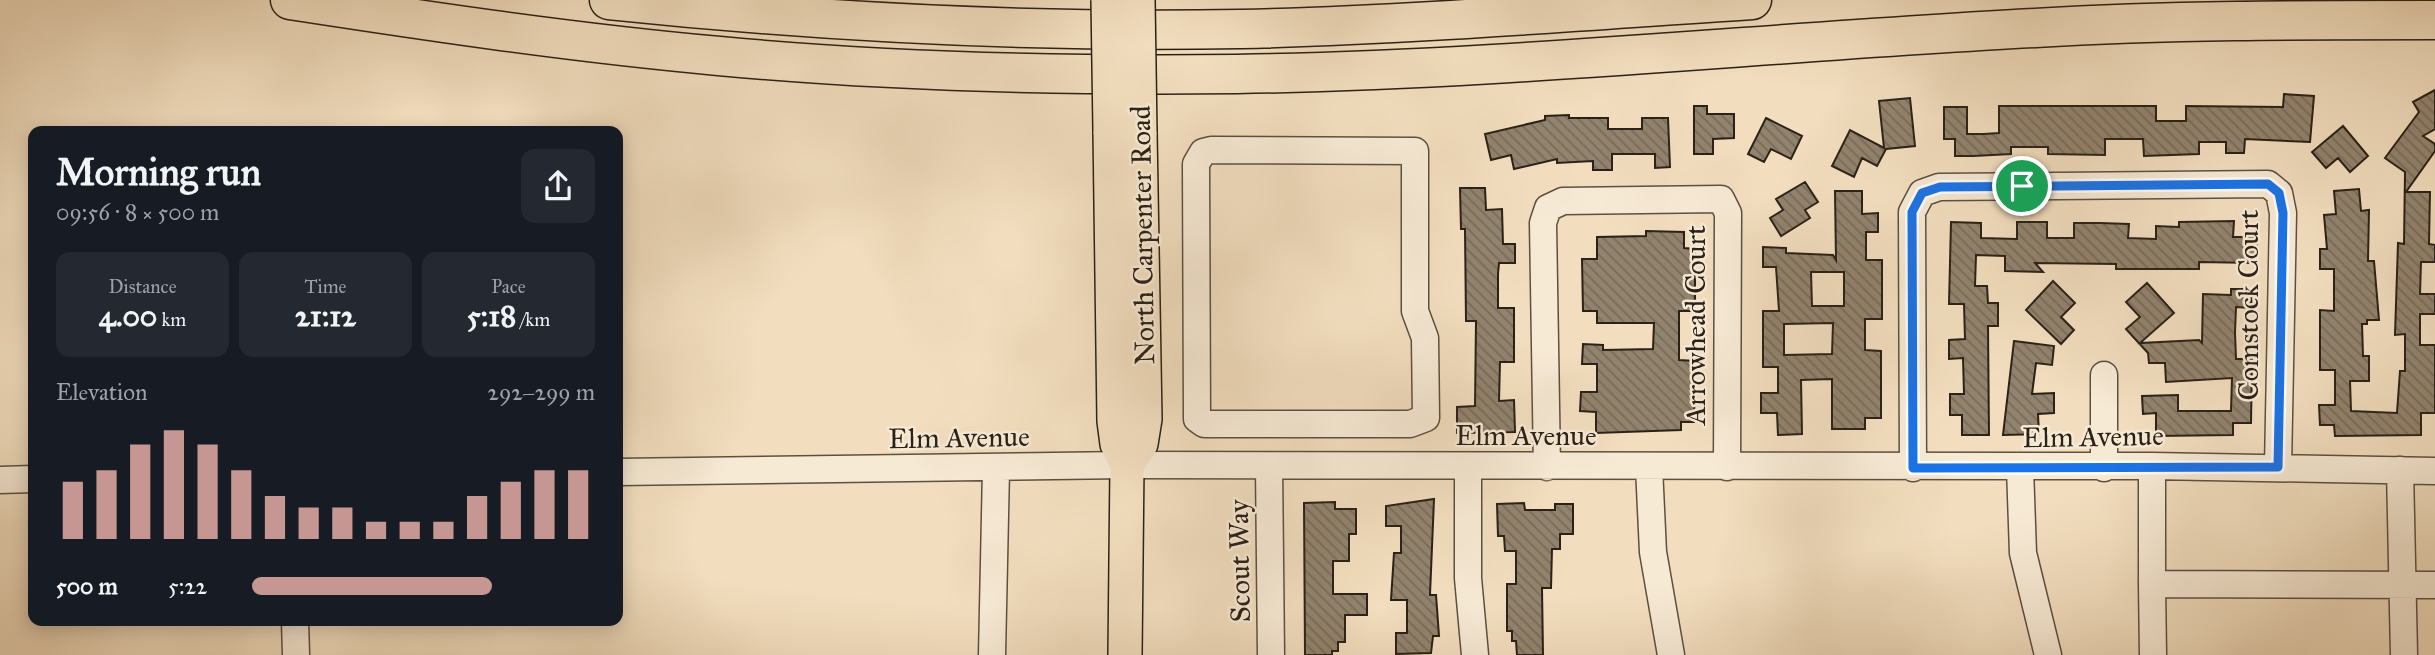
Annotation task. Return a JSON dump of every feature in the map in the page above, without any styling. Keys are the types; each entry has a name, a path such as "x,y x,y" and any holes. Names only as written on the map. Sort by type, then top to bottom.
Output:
{"highway":[{"path":"290,0 528,35 720,56 902,69 1059,74 1368,69 2121,24 2435,20"},
{"path":"609,0 788,17 917,24 1176,30 1343,25 1752,0"}],"main road":[{"name":"North Carpenter Road","path":"1108,0 1125,131 1145,419 1141,444 1127,465 1128,588 1125,655"},
{"name":"North Carpenter Road","path":"1125,131 1138,0"}],"street":[{"path":"1415,151 1415,311 1425,338 1426,418 1410,424 1389,424 1204,424 1197,419 1196,164 1203,152 1415,151"},
{"name":"Comstock Court","path":"1913,468 1912,212 1922,193 1940,187 2254,184 2268,184 2279,193 2283,213 2278,467"},
{"name":"Arrowhead Court","path":"1547,467 1543,223 1548,208 1563,201 1721,199 1728,214 1727,467"},
{"path":"2104,375 2104,468"},
{"path":"1389,424 1389,467"},
{"name":"Elm Avenue","path":"623,472 996,469 1127,465 1913,468 2152,466 2435,471"},
{"name":"Scout Way","path":"1269,466 1271,655"},
{"path":"2152,466 2152,655"},
{"path":"1468,467 1468,578 1475,655"},
{"path":"1649,467 1653,552 1671,655"},
{"path":"2020,468 2023,553 2048,655"},
{"path":"992,655 996,469"},
{"path":"2400,470 2404,655"},
{"path":"0,480 28,479"},
{"path":"2152,584 2435,585"},
{"path":"295,626 296,655"}],"building":[{"path":"2435,90 2435,129 2423,136 2435,144 2435,151 2406,192 2430,192 2429,244 2435,245 2435,262 2421,262 2420,294 2435,294 2435,314 2420,314 2420,345 2435,345 2435,413 2421,413 2421,435 2335,436 2334,425 2320,425 2319,405 2335,405 2335,370 2320,370 2320,310 2334,311 2334,269 2320,269 2320,249 2327,249 2324,215 2336,214 2334,191 2359,189 2361,211 2369,210 2368,261 2374,261 2379,320 2367,320 2367,324 2362,324 2363,356 2369,356 2369,381 2350,381 2351,411 2397,413 2400,371 2405,371 2405,334 2395,335 2398,243 2404,244 2405,172 2385,158 2419,112 2413,102"},
{"path":"2284,94 2314,96 2310,142 2245,139 2244,153 2226,153 2226,142 2199,142 2199,154 2144,156 2143,139 2105,139 2105,155 2048,154 2048,147 2011,147 2011,154 1955,156 1955,139 1944,139 1944,107 1967,107 1967,134 1984,134 1999,133 1999,106 2156,106 2156,121 2186,121 2186,106 2283,107"},
{"path":"1910,98 1915,146 1886,149 1877,166 1862,158 1854,177 1832,166 1850,130 1884,148 1879,101"},
{"path":"1694,106 1707,106 1707,114 1734,114 1734,138 1713,139 1713,154 1694,154"},
{"path":"1569,115 1569,118 1608,118 1608,129 1642,129 1642,118 1668,118 1670,167 1655,168 1655,154 1612,154 1612,170 1593,170 1593,161 1557,163 1557,159 1514,169 1511,155 1491,160 1485,134 1545,120 1545,116"},
{"path":"1766,118 1802,136 1791,159 1771,149 1764,162 1748,154"},
{"path":"2343,126 2368,156 2350,172 2338,158 2326,168 2312,152"},
{"path":"1805,182 1818,202 1805,210 1810,218 1781,236 1770,218 1783,210 1776,199"},
{"path":"1460,188 1485,188 1486,210 1502,209 1503,244 1515,244 1515,263 1499,263 1498,308 1514,308 1514,362 1500,362 1499,401 1514,400 1515,432 1457,433 1457,407 1475,406 1476,321 1466,321 1465,229 1461,229"},
{"path":"1835,191 1862,191 1862,214 1878,213 1878,232 1866,232 1866,260 1882,260 1882,319 1865,319 1865,350 1881,351 1881,418 1865,418 1865,429 1832,429 1832,379 1801,380 1802,434 1778,435 1777,413 1761,413 1761,393 1778,393 1778,367 1763,367 1763,311 1779,311 1776,267 1763,267 1763,247 1786,248 1786,253 1833,255 1836,260","holes":["1811,272 1844,272 1844,306 1812,306","1833,323 1832,354 1784,355 1784,324"]},
{"path":"2234,221 2233,237 2257,237 2256,263 2199,262 2199,269 2116,269 2116,264 2035,263 2043,272 2005,271 2005,256 1976,255 1975,286 1987,286 1988,303 1998,303 1998,326 1988,326 1989,435 1962,435 1962,415 1950,415 1950,394 1964,394 1963,358 1949,359 1949,340 1965,339 1964,304 1949,304 1951,222 1981,223 1981,238 2017,239 2017,222 2047,222 2047,238 2074,238 2074,223 2100,223 2129,224 2128,238 2156,239 2156,226 2179,227 2179,222"},
{"path":"1646,231 1684,232 1684,248 1695,249 1695,311 1679,311 1679,360 1695,361 1694,422 1681,422 1681,430 1596,433 1596,412 1580,411 1581,392 1597,392 1597,364 1582,364 1583,344 1603,345 1603,350 1653,349 1654,323 1597,323 1597,311 1583,311 1582,259 1597,259 1597,237 1646,236"},
{"path":"2053,281 2075,303 2061,317 2074,330 2061,344 2026,310"},
{"path":"2147,283 2174,313 2140,343 2199,340 2202,343 2203,294 2231,295 2231,289 2252,289 2251,308 2236,307 2235,333 2236,359 2252,359 2251,423 2233,423 2233,435 2156,436 2156,413 2143,414 2142,396 2178,395 2178,411 2231,411 2232,378 2166,382 2165,363 2149,363 2148,353 2126,329 2140,317 2126,302"},
{"path":"2014,341 2054,346 2052,365 2036,363 2032,394 2054,393 2054,413 2038,414 2039,434 2003,435"},
{"path":"1434,499 1430,595 1436,595 1439,636 1433,636 1431,653 1396,654 1396,633 1407,633 1407,600 1391,600 1394,553 1401,553 1401,526 1386,526 1386,506"},
{"path":"1335,502 1335,509 1356,509 1356,534 1349,534 1349,561 1333,561 1333,594 1367,594 1367,615 1345,615 1345,642 1338,642 1338,651 1332,651 1332,655 1305,655 1304,503"},
{"path":"1524,503 1525,510 1555,510 1555,504 1573,504 1573,534 1560,534 1560,549 1552,549 1551,588 1542,588 1543,655 1517,655 1512,631 1507,631 1507,584 1516,584 1516,551 1505,551 1504,536 1498,536 1497,504"}],"route":[{"path":"2268,184 2279,193 2283,213 2278,467 1913,468 1912,212 1922,193 1940,187 2022,186 2268,184"}]}
